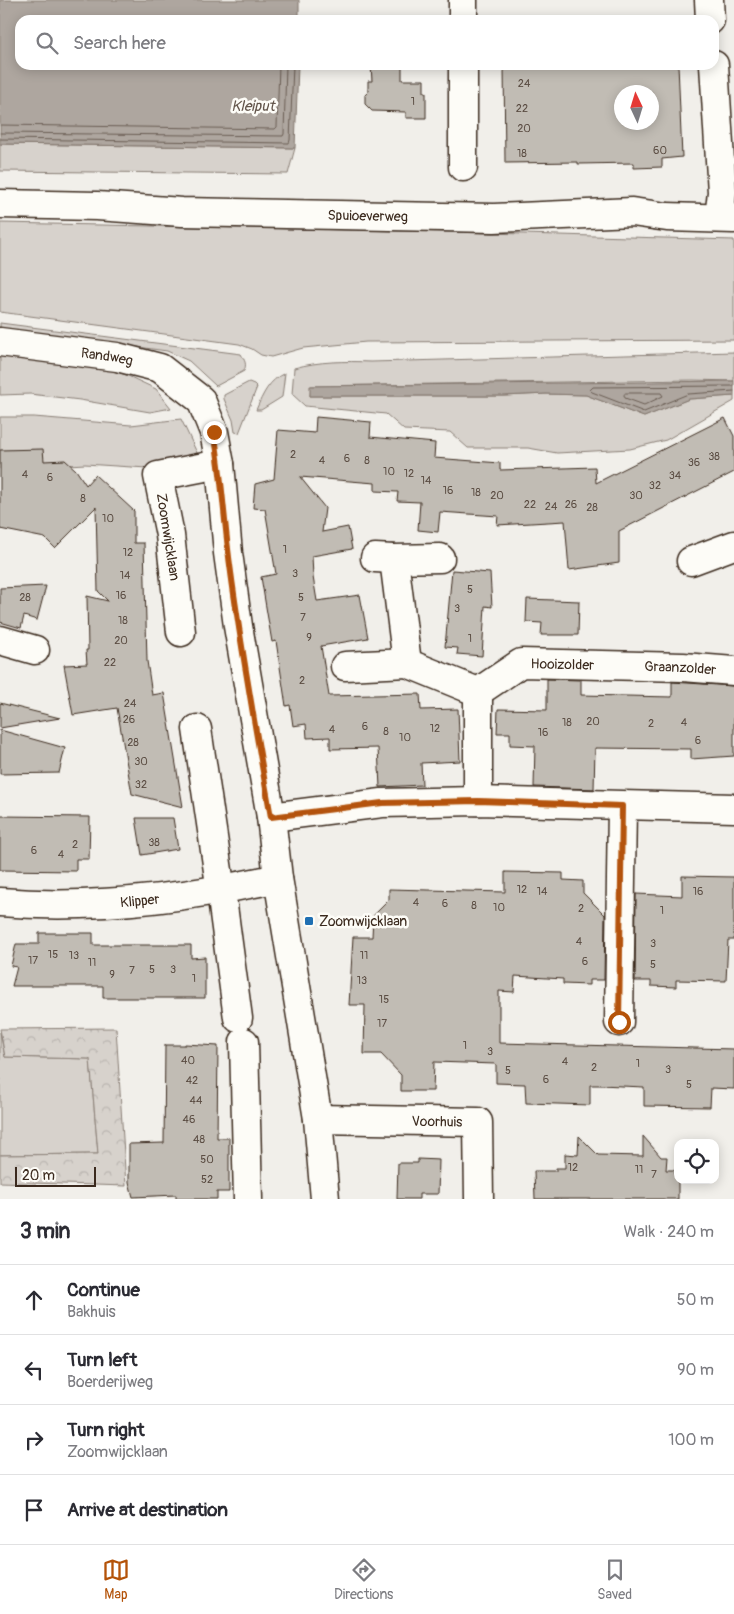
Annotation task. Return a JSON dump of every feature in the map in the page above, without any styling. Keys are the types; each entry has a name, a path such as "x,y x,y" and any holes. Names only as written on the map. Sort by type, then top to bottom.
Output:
{"street":[{"path":"463,0 463,15"},
{"path":"709,0 710,15"},
{"path":"463,70 464,167"},
{"path":"714,70 722,192 727,219"},
{"name":"Spuioeverweg","path":"0,204 98,206 182,212 288,215 494,218 632,212 667,217 727,219"},
{"name":"Randweg","path":"0,342 117,357 160,368 201,400 214,432 220,464"},
{"path":"220,464 228,553 238,626 271,817 278,878 318,1120 325,1199"},
{"name":"Zoomwijcklaan","path":"181,632 170,535 158,476 220,464"},
{"path":"691,561 734,545"},
{"path":"407,663 384,559 440,558"},
{"path":"0,640 35,650"},
{"path":"345,666 407,663 478,692 478,801"},
{"name":"Hooizolder","path":"478,692 521,663 626,666"},
{"name":"Graanzolder","path":"626,666 734,671"},
{"path":"196,729 241,1030 248,1199"},
{"path":"271,817 382,803 478,801 734,808"},
{"path":"619,1022 622,806"},
{"name":"Klipper","path":"0,902 36,905 144,901 221,891 278,878"},
{"name":"Voorhuis","path":"318,1120 478,1122 479,1199"}],"green space":[{"path":"0,144 295,148 288,174 0,171"},
{"path":"0,223 734,240 734,340 366,342 303,348 271,357 261,355 239,344 0,312"},
{"path":"0,323 241,354 245,366 244,371 216,386 189,361 167,351 0,328"},
{"path":"734,352 734,381 311,386 310,396 586,395 644,417 689,399 734,396 734,401 666,440 630,449 557,453 528,448 468,448 450,432 404,430 386,414 305,406 292,394 294,368 322,363"},
{"path":"0,353 105,368 126,375 156,389 171,408 150,412 30,394 0,395"},
{"path":"285,373 282,397 261,410 256,410 264,393 271,384"},
{"path":"249,382 257,387 239,433 235,432 233,420 224,395"},
{"path":"0,417 34,417 131,425 181,419 198,455 147,468 85,464 0,469"},
{"path":"116,1028 126,1186 0,1182 0,1155 98,1154 90,1059 5,1057 0,1029"},
{"path":"0,1032 5,1057 90,1059 98,1154 0,1155"}],"water":[{"name":"Kleiput","path":"0,0 299,0 299,15 15,15 15,70 298,70 295,148 0,144"},
{"path":"734,381 734,396 689,399 644,417 586,395 310,396 310,386"}],"building":[{"path":"371,70 402,70 402,80 424,80 426,118 406,118 406,112 372,111 365,104 365,95 368,92 368,81 372,81"},
{"path":"504,70 678,70 682,157 662,159 662,167 634,168 634,163 578,164 578,162 505,163"},
{"path":"316,417 371,422 370,437 435,443 434,458 500,463 500,470 595,467 596,483 725,418 734,436 734,472 619,531 619,563 569,570 565,521 497,525 498,516 440,512 438,532 418,530 420,502 397,501 398,492 375,491 375,483 300,477 325,508 322,532 348,527 352,549 312,556 317,601 360,595 368,638 321,646 329,696 420,694 421,710 458,709 460,761 421,763 422,785 380,787 378,748 330,749 330,737 307,738 306,724 293,726 290,705 286,706 276,641 272,642 261,577 276,574 265,509 253,508 255,484 274,479 278,430 315,433"},
{"path":"43,449 44,461 65,460 76,470 86,485 95,475 134,511 134,543 144,543 147,661 152,695 164,693 183,807 132,794 117,708 73,715 64,665 87,664 87,596 108,601 98,591 96,507 55,548 45,538 0,529 0,450"},
{"path":"452,570 490,573 492,607 485,606 482,656 457,654 458,648 445,647"},
{"path":"46,586 37,620 24,616 21,628 0,622 0,588"},
{"path":"527,599 579,601 578,635 541,635 542,623 526,622"},
{"path":"547,679 581,680 581,695 672,697 672,682 734,686 734,756 691,759 691,749 595,748 594,789 534,787 535,746 510,745 510,733 497,733 498,709 547,710"},
{"path":"0,703 60,718 0,728"},
{"path":"0,730 65,748 59,773 0,774"},
{"path":"0,816 90,817 89,859 76,859 76,871 0,870"},
{"path":"136,818 173,818 178,849 142,855"},
{"path":"505,872 563,873 563,880 583,881 583,893 605,915 604,980 589,980 589,985 563,984 563,979 515,976 514,992 499,991 499,1043 734,1049 734,1089 711,1088 710,1107 644,1106 644,1087 600,1085 590,1085 590,1105 526,1103 525,1084 496,1083 496,1064 434,1062 433,1091 401,1091 401,1075 381,1054 364,1054 365,1005 349,1005 353,937 372,937 373,916 389,900 389,889 505,892"},
{"path":"682,876 734,877 734,940 728,940 726,981 676,980 676,987 651,986 651,981 635,981 636,894 682,896"},
{"path":"39,933 93,933 93,945 191,945 191,958 205,957 205,998 103,998 103,986 12,986 17,967 11,966 16,944 39,944"},
{"path":"165,1045 218,1046 217,1138 229,1138 229,1192 217,1192 217,1199 176,1199 176,1195 133,1197 129,1182 129,1144 164,1143"},
{"path":"579,1136 598,1155 643,1156 643,1136 661,1157 667,1157 666,1170 674,1170 674,1184 678,1184 678,1199 535,1199 534,1171 556,1171 556,1168 565,1168 565,1154 578,1155"},
{"path":"418,1159 439,1160 438,1194 419,1194 419,1199 397,1199 398,1163 418,1163"}],"place":[{"name":"Zoomwijcklaan","path":"309,921"}],"route":[{"path":"214,432 220,464 228,553 238,626 271,817 382,803 478,801 622,806 619,1022"}]}
